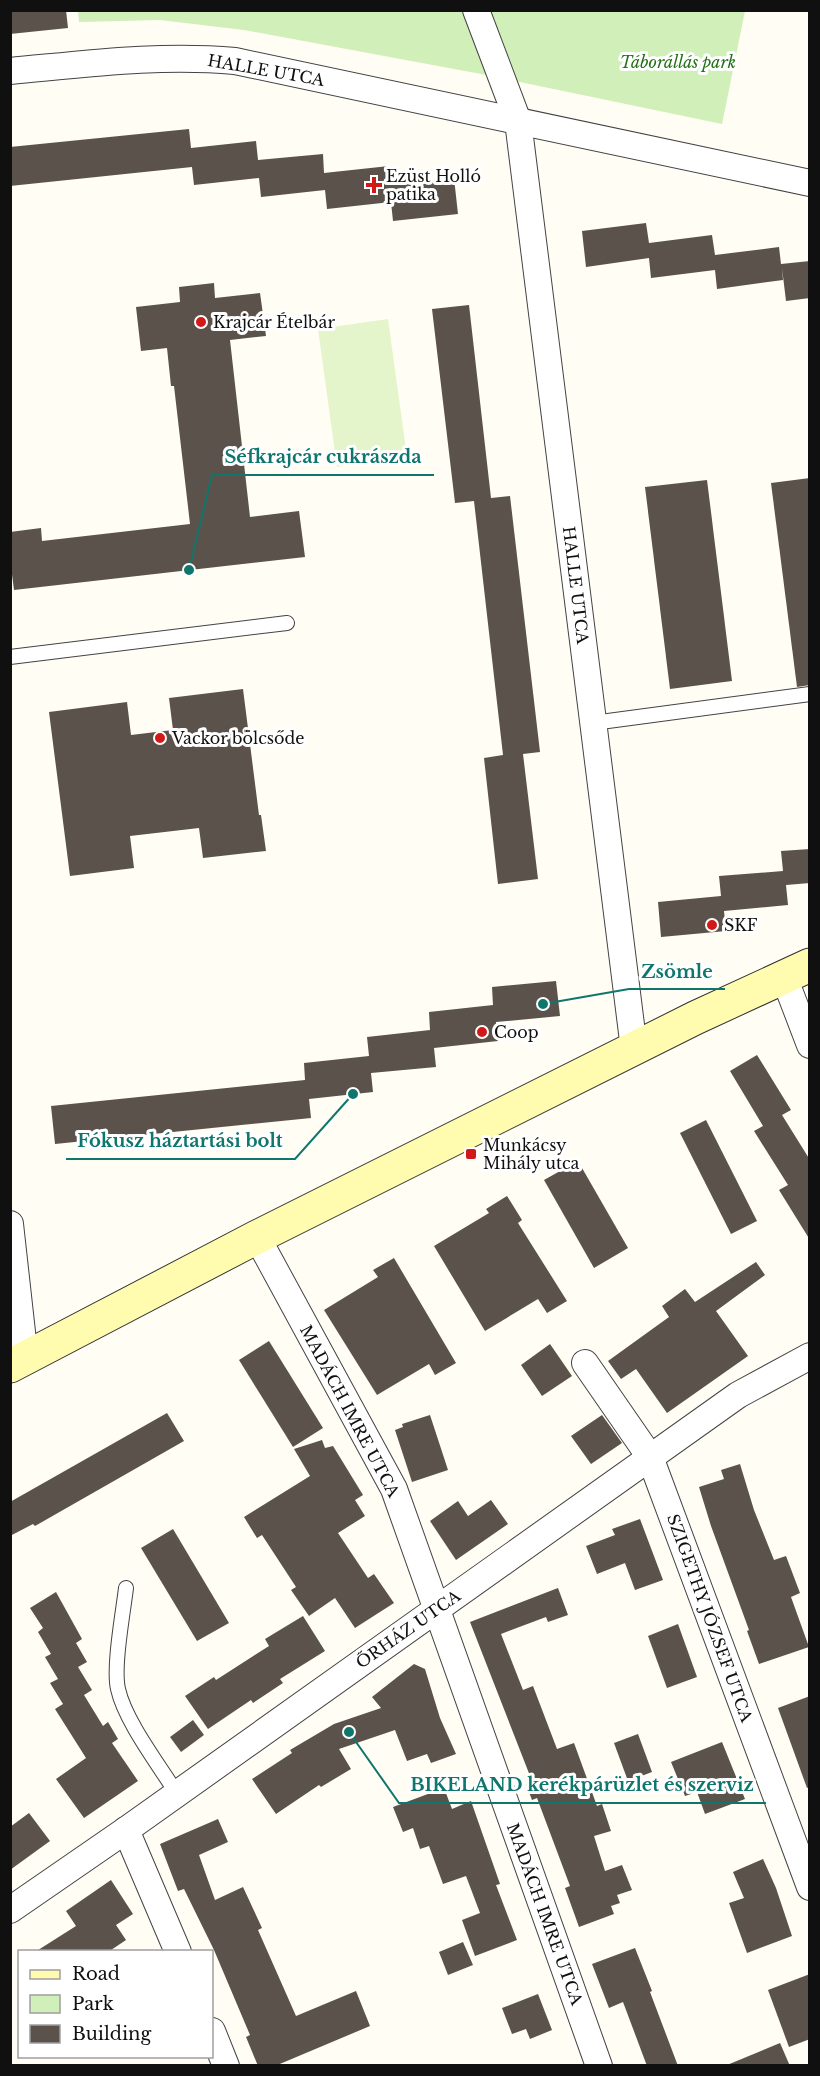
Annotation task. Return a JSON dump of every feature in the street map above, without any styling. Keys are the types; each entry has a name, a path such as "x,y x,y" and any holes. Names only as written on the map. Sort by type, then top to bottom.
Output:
{"street":[{"name":"HALLE UTCA","path":"476,10 518,121 634,1049"},
{"name":"HALLE UTCA","path":"10,71 157,57 199,57 235,61 810,183"},
{"path":"10,1224 18,1363 257,1237 634,1049 797,971 810,1045"},
{"name":"MADÁCH IMRE UTCA","path":"257,1237 394,1489 599,2066"},
{"name":"ŐRHÁZ UTCA","path":"10,1910 738,1395 810,1356"},
{"name":"SZIGETHY JÓZSEF UTCA","path":"585,1363 650,1457 810,1887"},
{"path":"126,1830 177,1950"},
{"path":"213,2034 226,2066"}],"lane":[{"path":"10,657 287,623"},
{"path":"593,723 810,693"},
{"path":"126,1588 117,1667 117,1688 125,1711 177,1794"}],"green space":[{"name":"Táborállás park","path":"78,11 745,11 722,124 481,74 244,30 160,20 79,22"},
{"path":"388,319 407,457 337,467 318,329"}],"building":[{"path":"10,10 66,10 68,28 10,34"},
{"path":"189,129 191,148 256,141 258,160 323,154 324,173 389,166 391,185 454,178 458,214 393,221 391,202 327,209 325,190 261,197 259,178 194,185 192,167 10,186 10,147"},
{"path":"646,223 649,243 712,235 715,255 779,247 781,264 810,261 810,298 786,301 782,268 783,280 717,289 715,270 651,278 649,258 586,267 582,231"},
{"path":"214,283 215,298 260,293 266,336 230,340 250,517 299,511 305,557 14,590 10,559 10,532 41,528 42,541 190,524 174,386 171,386 167,348 141,351 136,307 180,302 179,287"},
{"path":"469,305 491,498 510,496 540,752 523,754 538,879 498,884 484,758 503,755 474,501 455,503 432,309"},
{"path":"810,478 810,685 797,687 771,483"},
{"path":"707,480 732,681 670,689 645,487"},
{"path":"243,689 259,815 261,815 266,851 203,858 199,828 130,836 134,868 70,876 49,712 127,702 131,735 173,730 169,698"},
{"path":"810,849 810,883 786,885 788,905 724,911 726,931 661,937 658,902 721,896 719,876 783,871 781,851"},
{"path":"556,981 560,1016 496,1022 498,1041 434,1048 436,1067 371,1073 373,1092 309,1099 311,1118 55,1144 51,1106 305,1080 304,1063 369,1056 367,1037 430,1030 429,1012 493,1005 492,987"},
{"path":"757,1055 791,1110 782,1115 810,1160 810,1240 779,1190 788,1185 754,1131 763,1126 730,1071"},
{"path":"706,1120 757,1221 731,1234 680,1133"},
{"path":"578,1161 628,1248 594,1268 544,1180"},
{"path":"507,1196 522,1220 518,1223 567,1301 547,1313 538,1299 485,1331 434,1246 489,1213 486,1209"},
{"path":"394,1258 456,1363 435,1375 429,1364 377,1395 324,1310 378,1277 373,1270"},
{"path":"756,1262 765,1275 716,1311 748,1356 667,1413 636,1369 621,1379 608,1361 669,1317 662,1306 685,1289 695,1302"},
{"path":"269,1341 323,1428 293,1447 239,1360"},
{"path":"550,1344 572,1376 542,1396 521,1365"},
{"path":"167,1413 184,1441 35,1526 33,1524 10,1536 10,1502"},
{"path":"430,1415 448,1470 412,1482 395,1430 403,1427 402,1424"},
{"path":"602,1415 622,1443 591,1464 571,1436"},
{"path":"322,1440 325,1448 333,1446 363,1495 355,1500 365,1516 338,1533 368,1578 374,1574 394,1603 355,1628 335,1598 309,1616 291,1590 296,1587 262,1535 257,1538 244,1517 310,1476 294,1449"},
{"path":"740,1464 754,1510 774,1560 786,1556 800,1593 791,1597 809,1647 759,1664 699,1487 724,1479 721,1470"},
{"path":"491,1500 508,1524 456,1560 430,1521 458,1501 468,1516"},
{"path":"640,1519 663,1580 635,1590 625,1563 597,1574 586,1546 615,1535 612,1529"},
{"path":"173,1529 229,1623 197,1641 141,1548"},
{"path":"558,1588 568,1615 548,1622 546,1617 501,1634 523,1690 533,1686 557,1749 574,1743 597,1806 602,1804 611,1831 594,1836 605,1871 622,1865 632,1890 617,1895 620,1903 611,1906 614,1914 579,1927 565,1888 570,1886 537,1798 532,1800 526,1784 532,1781 470,1622"},
{"path":"56,1592 82,1639 76,1643 87,1662 78,1667 92,1690 84,1695 103,1726 108,1722 118,1739 112,1743 138,1781 84,1818 56,1779 86,1758 55,1709 63,1704 50,1683 58,1679 45,1657 51,1654 38,1632 43,1628 30,1608"},
{"path":"303,1616 325,1651 280,1679 283,1683 253,1703 251,1700 208,1729 185,1696 214,1677 216,1680 269,1646 265,1639"},
{"path":"678,1624 697,1677 667,1688 648,1636"},
{"path":"414,1664 425,1669 440,1718 456,1754 431,1763 427,1754 407,1761 395,1730 339,1749 351,1769 321,1787 319,1785 276,1814 252,1779 292,1753 290,1750 334,1724 381,1708 372,1697"},
{"path":"810,1696 810,1787 807,1788 778,1708"},
{"path":"193,1720 204,1735 181,1752 170,1737"},
{"path":"638,1734 652,1772 628,1781 614,1743"},
{"path":"722,1742 745,1799 705,1814 697,1792 685,1796 671,1762"},
{"path":"444,1788 452,1809 471,1801 500,1884 496,1885 517,1940 475,1956 462,1920 480,1913 466,1876 443,1884 429,1846 420,1849 413,1828 403,1832 393,1807"},
{"path":"29,1813 50,1841 10,1870 10,1827"},
{"path":"218,1819 228,1842 199,1855 215,1900 243,1887 262,1928 258,1930 296,2016 356,1991 370,2026 275,2066 258,2066 246,2037 250,2035 214,1950 184,1889 178,1891 160,1844"},
{"path":"763,1859 776,1888 792,1936 747,1953 729,1903 744,1898 733,1872"},
{"path":"111,1880 133,1914 116,1925 126,1940 111,1950 38,1950 76,1926 66,1911"},
{"path":"463,1942 473,1965 448,1975 439,1952"},
{"path":"635,1948 678,2066 647,2066 623,2002 609,2008 592,1964"},
{"path":"810,1974 810,2039 789,2047 768,1990"},
{"path":"538,1994 552,2030 530,2039 526,2029 512,2034 502,2008"},
{"path":"780,2043 790,2066 727,2066 727,2065"}],"place":[{"name":"Ezüst Holló patika","path":"374,185"},
{"name":"Krajcár Ételbár","path":"201,322"},
{"name":"Séfkrajcár cukrászda","path":"189,570"},
{"name":"Vackor bölcsőde","path":"160,738"},
{"name":"SKF","path":"712,925"},
{"name":"Zsömle","path":"543,1004"},
{"name":"Coop","path":"482,1032"},
{"name":"Fókusz háztartási bolt","path":"353,1094"},
{"name":"Munkácsy Mihály utca","path":"471,1154"},
{"name":"BIKELAND kerékpárüzlet és szerviz","path":"349,1732"}]}
